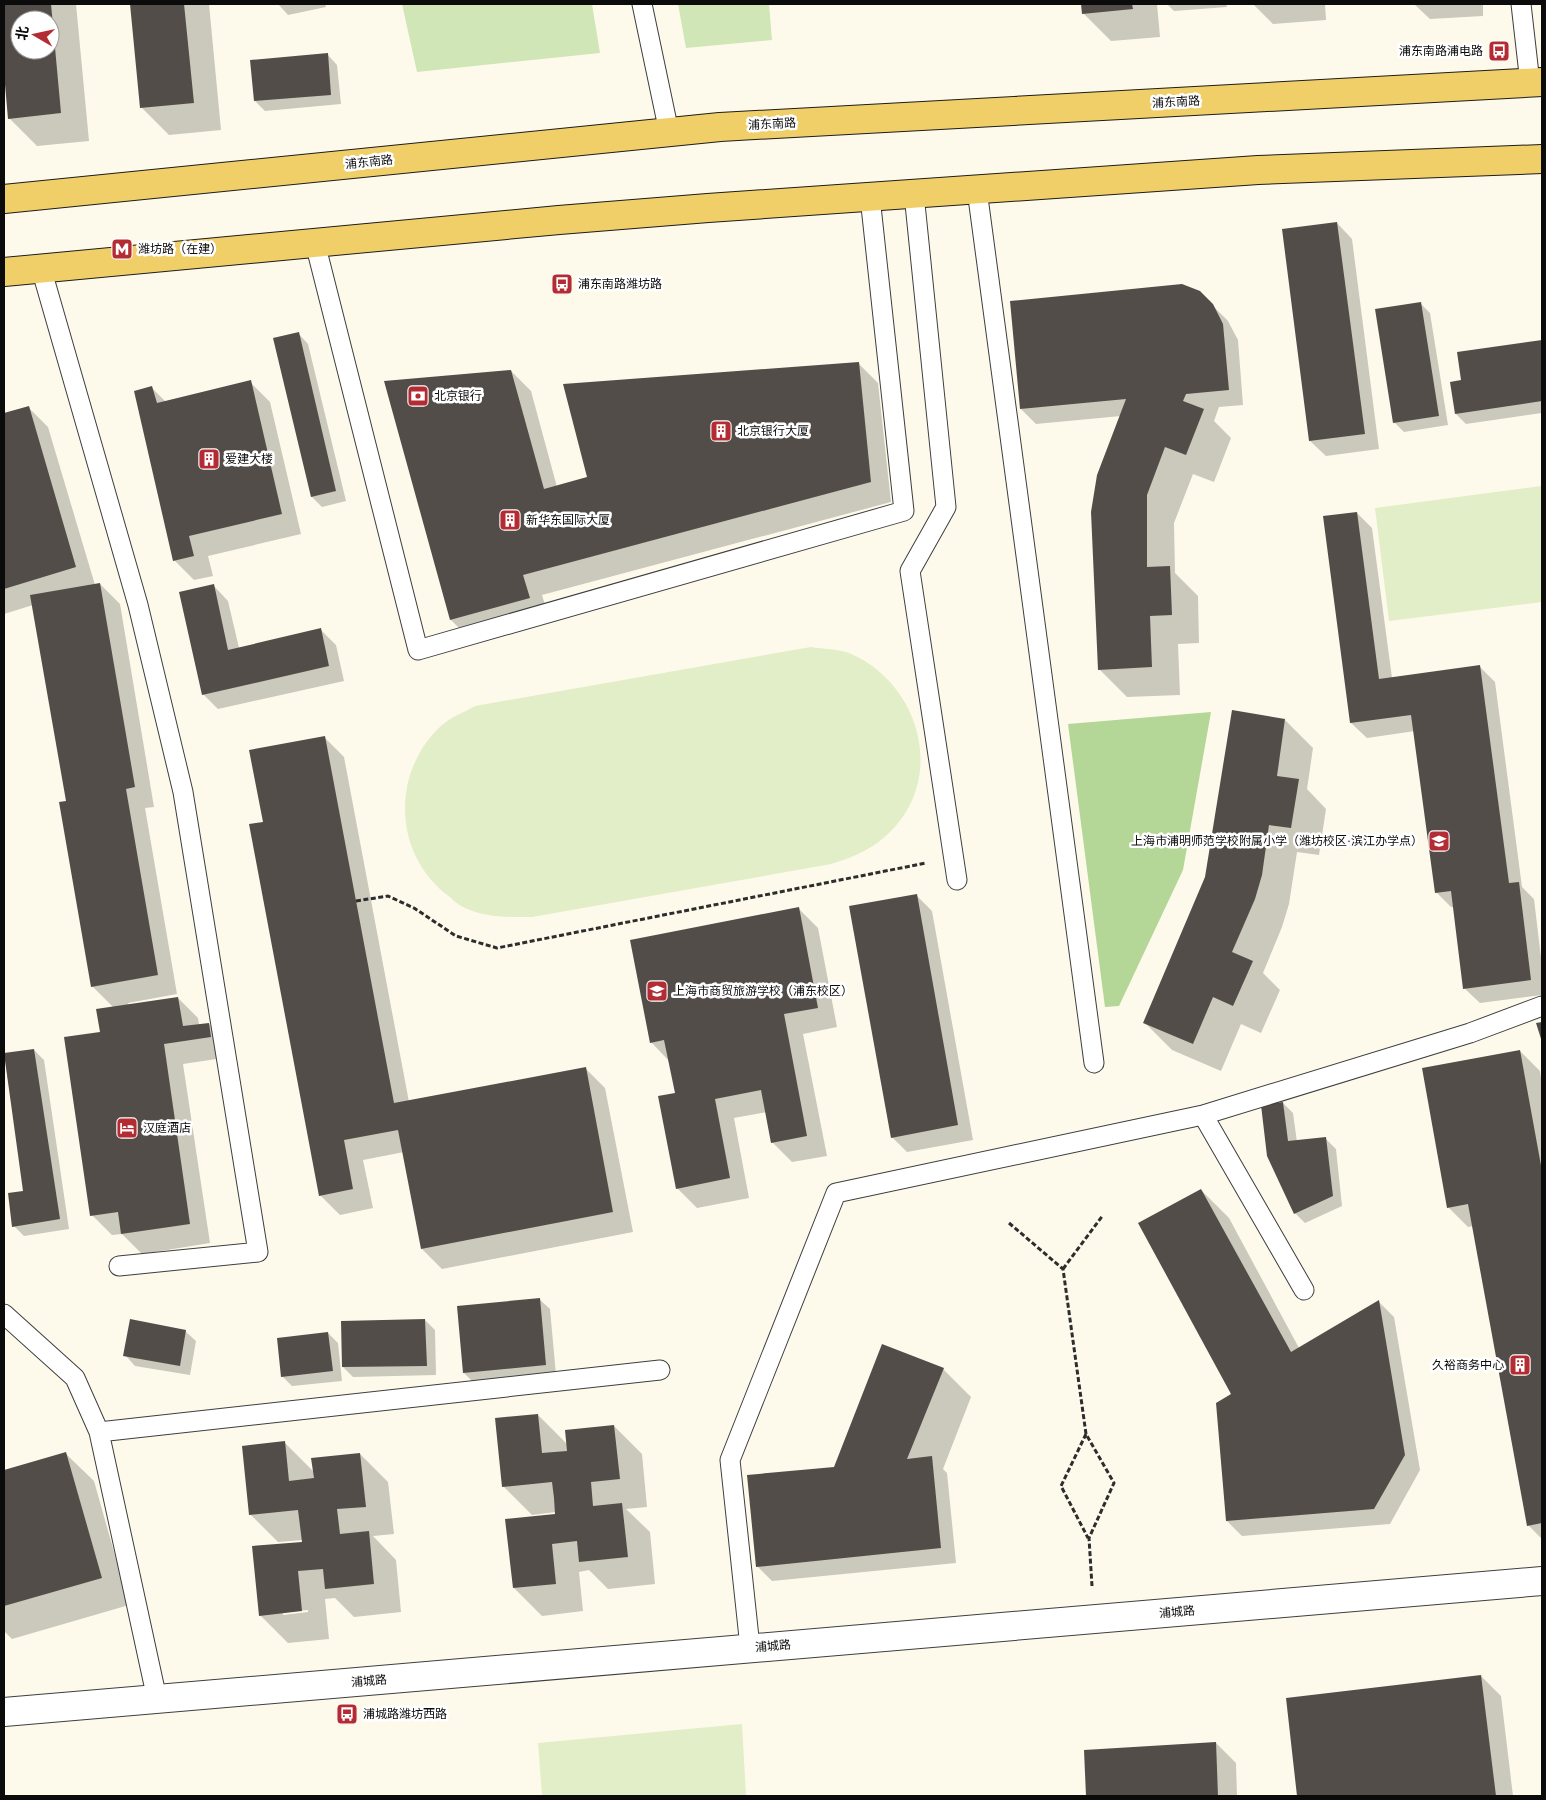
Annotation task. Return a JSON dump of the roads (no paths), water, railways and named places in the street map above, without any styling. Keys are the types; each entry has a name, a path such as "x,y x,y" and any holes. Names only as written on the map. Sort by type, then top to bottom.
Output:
{"main road":[{"name":"浦东南路","path":"4,199 720,127 1536,82"},
{"path":"4,272 559,220 870,197 1258,170 1542,160"}],"street":[{"name":"浦城路","path":"4,1712 1542,1581"}],"lane":[{"path":"642,4 669,132"},
{"path":"1521,4 1536,82"},
{"path":"977,190 1094,1063"},
{"path":"914,194 946,507 910,571 957,880"},
{"path":"315,243 418,650 904,511 870,197"},
{"path":"40,268 138,605 183,792 258,1252 119,1266"},
{"path":"750,1647 730,1460 836,1193 1202,1115 1470,1033 1542,1006"},
{"path":"1202,1115 1304,1290"},
{"path":"4,1314 75,1378 99,1432 157,1699"},
{"path":"99,1432 660,1370"}],"place":[{"name":"浦东南路浦电路","path":"1499,51"},
{"name":"潍坊路（在建）","path":"122,249"},
{"name":"浦东南路潍坊路","path":"562,284"},
{"name":"北京银行","path":"418,396"},
{"name":"北京银行大厦","path":"721,431"},
{"name":"爱建大楼","path":"209,459"},
{"name":"新华东国际大厦","path":"510,520"},
{"name":"上海市浦明师范学校附属小学（潍坊校区·滨江办学点）","path":"1439,841"},
{"name":"上海市商贸旅游学校（浦东校区）","path":"657,991"},
{"name":"汉庭酒店","path":"127,1128"},
{"name":"久裕商务中心","path":"1520,1365"},
{"name":"浦城路潍坊西路","path":"347,1714"}]}
